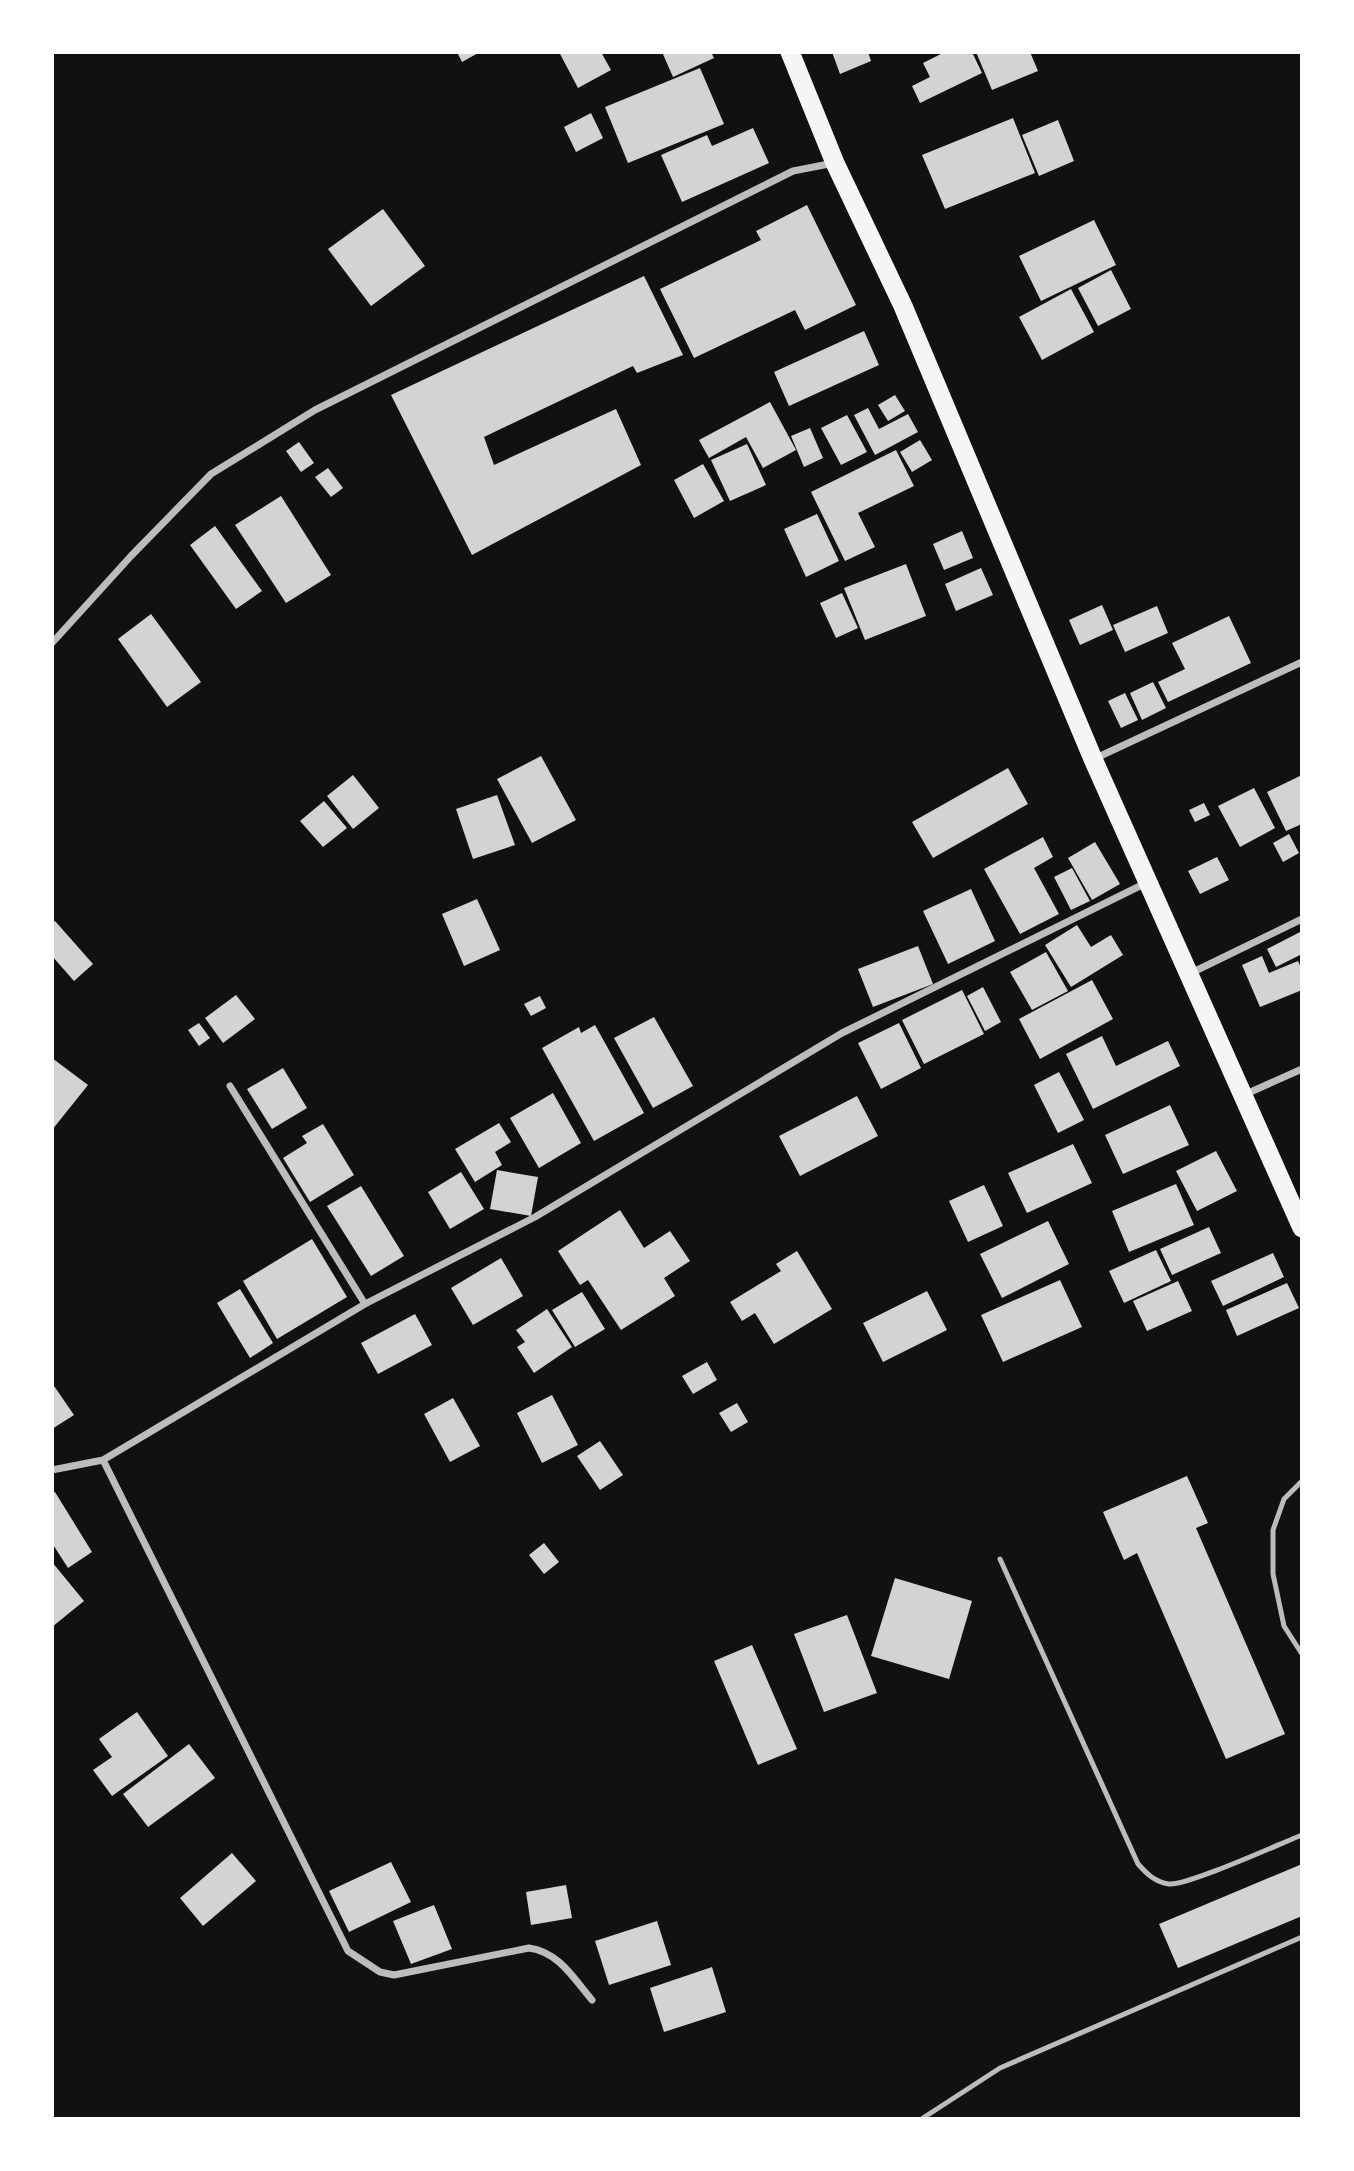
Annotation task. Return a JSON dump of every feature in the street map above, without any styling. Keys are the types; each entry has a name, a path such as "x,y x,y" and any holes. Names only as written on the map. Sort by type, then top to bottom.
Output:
{"highway":[{"path":"790,52 835,163 903,306 1093,760 1301,1228"}],"street":[{"path":"52,643 211,474 314,410 793,171 835,163"},
{"path":"1093,760 1301,662"},
{"path":"52,1470 103,1460 365,1304 535,1217 842,1033 1148,881"},
{"path":"1188,975 1301,919"},
{"path":"1242,1096 1301,1069"},
{"path":"230,1086 365,1304"},
{"path":"103,1460 348,1951 380,1972 394,1975 529,1948 544,1950 557,1959 593,2000"}],"lane":[{"path":"1301,1481 1284,1499 1273,1530 1273,1574 1284,1626 1301,1654"},
{"path":"1000,1559 1138,1864 1150,1878 1171,1885 1301,1835"},
{"path":"923,2119 1000,2068 1301,1937"}],"building":[{"path":"457,52 480,52 462,62"},
{"path":"559,52 601,52 611,70 578,88"},
{"path":"662,52 711,52 714,58 673,77"},
{"path":"832,52 868,52 871,61 840,74"},
{"path":"945,52 972,52 982,73 920,103 912,86 930,77 923,63"},
{"path":"976,52 1030,52 1038,71 992,90"},
{"path":"700,68 724,124 628,163 605,107"},
{"path":"591,113 603,138 576,152 564,127"},
{"path":"1013,118 1035,173 945,209 922,155"},
{"path":"1058,120 1074,161 1039,176 1022,135"},
{"path":"753,128 769,163 682,202 661,155 707,135 712,146"},
{"path":"807,205 856,305 805,330 795,310 694,358 660,289 761,240 756,231"},
{"path":"383,209 425,266 371,306 328,249"},
{"path":"1094,220 1116,265 1041,301 1019,256"},
{"path":"1111,270 1131,309 1098,326 1078,288"},
{"path":"644,276 683,355 637,373 633,366 484,437 494,465 616,409 641,465 472,555 391,395"},
{"path":"1071,289 1094,332 1042,360 1019,317"},
{"path":"864,331 879,365 789,406 774,372"},
{"path":"895,395 905,411 888,421 878,405"},
{"path":"770,402 796,450 763,468 746,437 709,458 699,440"},
{"path":"868,408 879,429 908,414 918,432 875,455 854,415"},
{"path":"847,415 867,452 841,465 821,428"},
{"path":"810,428 823,458 804,467 791,436"},
{"path":"920,440 932,460 912,472 900,452"},
{"path":"299,442 314,463 301,472 286,451"},
{"path":"747,444 766,485 730,501 711,460"},
{"path":"896,450 914,486 858,513 875,547 845,561 811,492"},
{"path":"703,464 724,501 694,518 674,480"},
{"path":"328,468 343,488 331,497 315,477"},
{"path":"281,496 331,575 286,603 235,525"},
{"path":"817,514 839,561 806,577 784,529"},
{"path":"215,526 262,591 236,609 190,545"},
{"path":"962,531 973,558 944,570 933,544"},
{"path":"906,564 926,616 865,640 844,588"},
{"path":"981,568 993,595 956,611 945,584"},
{"path":"842,593 858,628 836,638 820,603"},
{"path":"1102,605 1113,630 1080,645 1069,620"},
{"path":"1157,606 1168,633 1125,652 1113,625"},
{"path":"151,614 201,682 167,707 118,639"},
{"path":"1229,616 1251,663 1168,702 1158,682 1185,669 1172,643"},
{"path":"1153,682 1166,708 1142,720 1130,693"},
{"path":"1125,693 1138,720 1121,728 1108,701"},
{"path":"541,756 576,820 532,843 497,779"},
{"path":"1008,768 1028,804 933,858 912,822"},
{"path":"353,775 379,808 353,829 327,796"},
{"path":"1302,775 1302,824 1286,831 1267,792"},
{"path":"1254,788 1275,828 1240,847 1218,806"},
{"path":"497,795 515,845 473,859 456,809"},
{"path":"324,801 347,828 323,847 300,821"},
{"path":"1204,803 1210,815 1195,822 1189,810"},
{"path":"1289,834 1299,853 1283,862 1273,843"},
{"path":"1043,837 1053,857 1034,868 1059,914 1020,934 984,869"},
{"path":"1095,842 1120,884 1092,900 1068,858"},
{"path":"1217,857 1229,880 1200,894 1188,871"},
{"path":"1072,868 1090,901 1071,910 1054,877"},
{"path":"971,889 995,941 948,964 923,911"},
{"path":"477,899 500,950 464,966 442,914"},
{"path":"55,921 93,964 74,981 52,956 52,923"},
{"path":"1077,925 1091,947 1111,935 1123,955 1071,987 1045,945"},
{"path":"1302,931 1302,954 1276,967 1267,949"},
{"path":"918,946 933,984 873,1007 858,969"},
{"path":"1046,952 1068,991 1032,1010 1010,972"},
{"path":"1262,956 1269,973 1298,961 1302,970 1302,990 1260,1007 1242,965"},
{"path":"1092,980 1113,1019 1040,1059 1019,1019"},
{"path":"983,987 1001,1022 985,1031 967,996"},
{"path":"962,990 984,1034 924,1064 902,1020"},
{"path":"236,995 255,1019 223,1043 205,1018"},
{"path":"540,996 546,1008 531,1016 524,1004"},
{"path":"654,1017 693,1086 653,1108 614,1038"},
{"path":"199,1023 210,1038 199,1046 188,1030"},
{"path":"899,1023 921,1068 881,1089 858,1043"},
{"path":"595,1025 644,1113 594,1141 542,1048 579,1027 581,1033"},
{"path":"1102,1036 1116,1066 1168,1041 1180,1066 1093,1109 1066,1054"},
{"path":"52,1058 88,1085 52,1130"},
{"path":"283,1068 307,1108 272,1129 247,1089"},
{"path":"1059,1072 1084,1120 1058,1133 1034,1085"},
{"path":"553,1093 581,1143 539,1168 510,1118"},
{"path":"857,1096 878,1136 800,1176 779,1136"},
{"path":"1170,1105 1189,1145 1123,1174 1105,1135"},
{"path":"499,1123 511,1142 495,1152 502,1165 475,1182 455,1149"},
{"path":"323,1124 354,1175 310,1202 283,1158 307,1143 302,1136"},
{"path":"1073,1144 1092,1183 1027,1213 1008,1173"},
{"path":"1216,1151 1237,1191 1197,1211 1176,1171"},
{"path":"497,1170 538,1177 531,1216 490,1209"},
{"path":"461,1172 484,1209 450,1229 428,1192"},
{"path":"1176,1184 1194,1225 1129,1252 1112,1211"},
{"path":"984,1185 1003,1226 968,1242 949,1201"},
{"path":"361,1186 404,1256 371,1276 327,1206"},
{"path":"620,1210 644,1248 670,1231 690,1261 664,1278 675,1296 621,1330 588,1280 580,1285 558,1251"},
{"path":"1048,1221 1069,1264 1002,1298 980,1254"},
{"path":"1209,1227 1221,1253 1172,1275 1160,1249"},
{"path":"312,1239 347,1297 277,1339 243,1281"},
{"path":"1156,1250 1171,1281 1124,1303 1109,1271"},
{"path":"797,1251 832,1309 774,1344 755,1313 742,1321 730,1302 781,1271 776,1264"},
{"path":"1273,1253 1284,1277 1223,1306 1211,1281"},
{"path":"501,1258 523,1296 473,1325 451,1288"},
{"path":"1060,1280 1082,1327 1003,1362 981,1315"},
{"path":"1178,1281 1192,1311 1147,1331 1133,1301"},
{"path":"1287,1283 1299,1308 1237,1336 1226,1310"},
{"path":"240,1289 273,1343 250,1358 217,1303"},
{"path":"927,1291 947,1330 883,1362 863,1323"},
{"path":"582,1292 605,1329 575,1347 552,1310"},
{"path":"547,1309 572,1347 534,1373 517,1347 525,1342 516,1330"},
{"path":"415,1314 432,1345 378,1374 361,1343"},
{"path":"707,1362 717,1380 693,1394 682,1376"},
{"path":"52,1383 74,1415 52,1429"},
{"path":"552,1395 578,1445 542,1463 517,1413"},
{"path":"453,1398 480,1446 450,1462 424,1414"},
{"path":"737,1403 748,1422 731,1432 719,1413"},
{"path":"600,1441 623,1475 600,1490 577,1456"},
{"path":"1187,1476 1208,1523 1196,1528 1285,1734 1226,1759 1137,1553 1124,1560 1103,1512"},
{"path":"55,1492 92,1552 68,1568 52,1543 52,1493"},
{"path":"544,1543 559,1562 544,1574 529,1555"},
{"path":"52,1562 84,1601 52,1627"},
{"path":"895,1578 972,1601 949,1679 871,1656"},
{"path":"847,1615 877,1693 824,1712 794,1634"},
{"path":"752,1645 797,1749 758,1765 714,1661"},
{"path":"137,1712 168,1756 112,1796 93,1770 112,1757 99,1739"},
{"path":"189,1744 215,1778 148,1827 123,1794"},
{"path":"232,1853 256,1881 203,1926 180,1898"},
{"path":"391,1862 411,1902 349,1932 329,1891"},
{"path":"1302,1864 1302,1916 1178,1968 1159,1924"},
{"path":"566,1885 572,1918 531,1925 526,1892"},
{"path":"434,1905 452,1949 411,1964 393,1921"},
{"path":"657,1921 671,1965 609,1985 595,1941"},
{"path":"712,1967 726,2012 664,2032 650,1988"}]}
